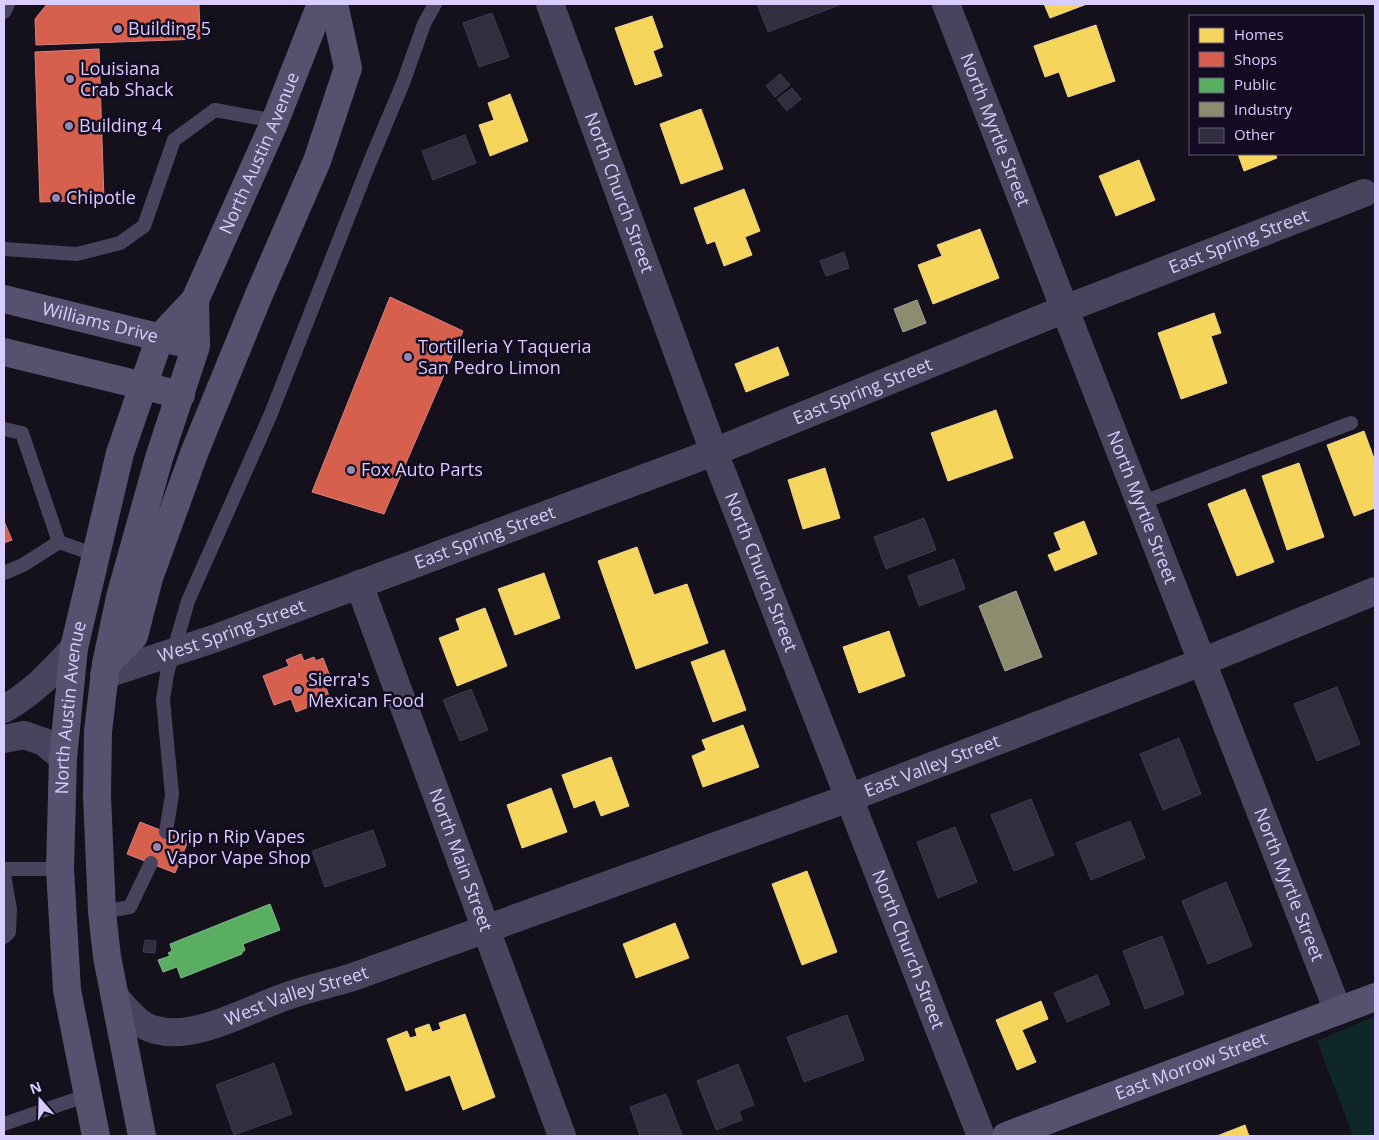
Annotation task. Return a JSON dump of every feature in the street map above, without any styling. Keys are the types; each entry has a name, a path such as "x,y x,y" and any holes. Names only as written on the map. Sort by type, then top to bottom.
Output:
{"main road":[{"name":"North Austin Avenue","path":"96,1136 67,990 60,869 63,758 74,648 120,453 160,337 195,300 275,121 321,4"},
{"path":"105,670 134,636 149,578 195,451 258,297 317,161 348,68 334,4"},
{"name":"Williams Drive","path":"4,299 196,346"},
{"name":"North Austin Avenue","path":"142,1136 107,957 102,912 97,796 98,731 105,670 120,598 159,458 196,346 195,300"},
{"path":"4,352 181,395"},
{"name":"East Morrow Street","path":"1006,1136 1375,997"}],"street":[{"name":"North Church Street","path":"550,4 714,452 981,1136"},
{"name":"North Myrtle Street","path":"946,4 1338,1011"},
{"name":"East Spring Street","path":"359,584 714,452 1065,309 1364,193"},
{"name":"West Spring Street","path":"105,670 174,652 216,638 359,584"},
{"name":"North Main Street","path":"359,584 562,1136"},
{"name":"East Valley Street","path":"486,928 849,798 1202,662 1375,592"},
{"path":"4,709 36,687 74,648"},
{"path":"4,739 24,736 44,742 63,758"},
{"name":"West Valley Street","path":"115,996 137,1021 154,1030 174,1034 196,1030 288,996 350,978 486,928"}],"lane":[{"path":"4,12 8,4"},
{"path":"166,832 172,795 163,700 167,674 188,601 270,416 365,173 403,83 424,24 435,4"},
{"path":"4,249 78,254 120,243 144,226 174,140 215,110 275,121"},
{"path":"1141,503 1351,423"},
{"path":"4,429 22,433 59,542"},
{"path":"59,542 96,555"},
{"path":"4,573 23,565 59,542"},
{"path":"102,912 130,907 151,863"},
{"path":"4,869 60,869"},
{"path":"4,875 10,909 9,932 4,937"},
{"path":"4,1124 88,1095"}],"green space":[{"path":"1375,1016 1375,1136 1353,1136 1317,1041"}],"building: Homes":[{"path":"1044,4 1087,4 1050,18"},
{"path":"652,16 663,47 653,51 662,76 635,85 615,28"},
{"path":"1096,25 1115,81 1068,97 1059,72 1045,77 1034,46"},
{"path":"510,94 528,141 490,156 479,125 494,120 488,103"},
{"path":"701,109 723,169 681,184 660,124"},
{"path":"1238,155 1276,155 1277,158 1244,171"},
{"path":"1139,160 1155,200 1116,216 1099,176"},
{"path":"744,189 760,231 745,237 752,255 724,266 715,241 707,244 694,208"},
{"path":"980,229 999,278 933,304 918,265 942,256 937,245"},
{"path":"1214,313 1221,333 1211,336 1227,383 1181,399 1158,333"},
{"path":"778,347 789,375 746,392 735,364"},
{"path":"996,410 1013,458 948,481 931,433"},
{"path":"1364,431 1375,461 1375,508 1354,516 1327,445"},
{"path":"1299,463 1324,537 1287,550 1262,476"},
{"path":"825,468 840,518 803,529 788,480"},
{"path":"1245,489 1274,562 1237,576 1208,504"},
{"path":"1084,521 1097,554 1055,571 1048,555 1061,550 1054,533"},
{"path":"637,547 654,595 687,584 708,643 636,669 598,561"},
{"path":"544,573 560,618 515,635 498,589"},
{"path":"485,608 507,666 457,686 439,638 460,630 456,619"},
{"path":"889,631 905,676 859,693 843,647"},
{"path":"724,650 746,710 713,722 691,662"},
{"path":"743,725 759,767 703,787 692,756 706,750 702,740"},
{"path":"611,757 629,806 601,816 595,800 574,808 562,775"},
{"path":"551,788 567,832 522,848 507,805"},
{"path":"807,871 837,952 802,965 772,884"},
{"path":"675,923 689,958 636,978 623,944"},
{"path":"1041,1001 1048,1019 1022,1030 1036,1062 1017,1070 996,1020"},
{"path":"465,1014 495,1097 463,1110 450,1075 406,1091 387,1039 407,1031 410,1038 417,1036 415,1029 429,1024 432,1032 441,1029 439,1023"},
{"path":"1245,1125 1249,1136 1217,1136"}],"building: Shops":[{"name":"Building 5","path":"47,4 199,4 200,39 36,45 35,19"},
{"name":"Building 4","path":"99,49 104,200 40,202 35,52"},
{"path":"390,297 463,331 384,514 312,492"},
{"path":"4,521 12,540 4,543"},
{"name":"Sierra's Mexican Food","path":"301,654 304,661 314,657 316,661 323,658 331,679 324,682 330,699 296,712 291,699 274,705 263,676 289,666 286,660"},
{"name":"Drip n Rip Vapes Vapor Vape Shop","path":"140,822 188,841 175,873 127,854"}],"building: Public":[{"path":"270,904 280,930 243,944 245,950 242,954 181,978 177,967 163,972 158,960 170,956 168,953 172,951 170,944"}],"building: Industry":[{"path":"917,300 926,323 903,332 894,309"},
{"path":"1016,591 1042,657 1005,671 979,606"}],"building: Other":[{"path":"757,4 842,4 768,32"},
{"path":"492,13 509,57 479,67 463,23"},
{"path":"780,74 790,85 775,97 766,86"},
{"path":"792,88 801,99 787,111 777,99"},
{"path":"465,135 476,163 433,180 422,151"},
{"path":"844,252 849,268 826,276 820,261"},
{"path":"924,518 936,550 886,569 874,537"},
{"path":"954,559 965,589 919,606 908,576"},
{"path":"1337,687 1360,744 1317,761 1294,704"},
{"path":"471,689 488,730 460,741 443,700"},
{"path":"1179,738 1201,794 1163,810 1140,754"},
{"path":"1031,799 1054,855 1014,871 991,815"},
{"path":"1130,821 1145,858 1091,880 1076,843"},
{"path":"955,827 977,882 938,898 917,842"},
{"path":"373,830 386,866 325,887 312,851"},
{"path":"1226,882 1252,946 1208,964 1182,901"},
{"path":"1162,936 1184,994 1145,1009 1123,951"},
{"path":"145,940 156,941 155,953 143,952"},
{"path":"1097,975 1110,1004 1067,1022 1054,993"},
{"path":"847,1015 864,1060 804,1082 787,1037"},
{"path":"274,1063 292,1114 234,1135 216,1085"},
{"path":"738,1064 754,1105 739,1111 742,1120 716,1130 697,1081"},
{"path":"666,1094 682,1135 640,1136 630,1107"}],"place":[{"name":"Building 5","path":"118,29"},
{"name":"Louisiana Crab Shack","path":"70,79"},
{"name":"Building 4","path":"69,126"},
{"name":"Chipotle","path":"56,198"},
{"name":"Tortilleria Y Taqueria San Pedro Limon","path":"408,357"},
{"name":"Fox Auto Parts","path":"351,470"},
{"name":"Sierra's Mexican Food","path":"298,690"},
{"name":"Drip n Rip Vapes Vapor Vape Shop","path":"157,847"}]}
